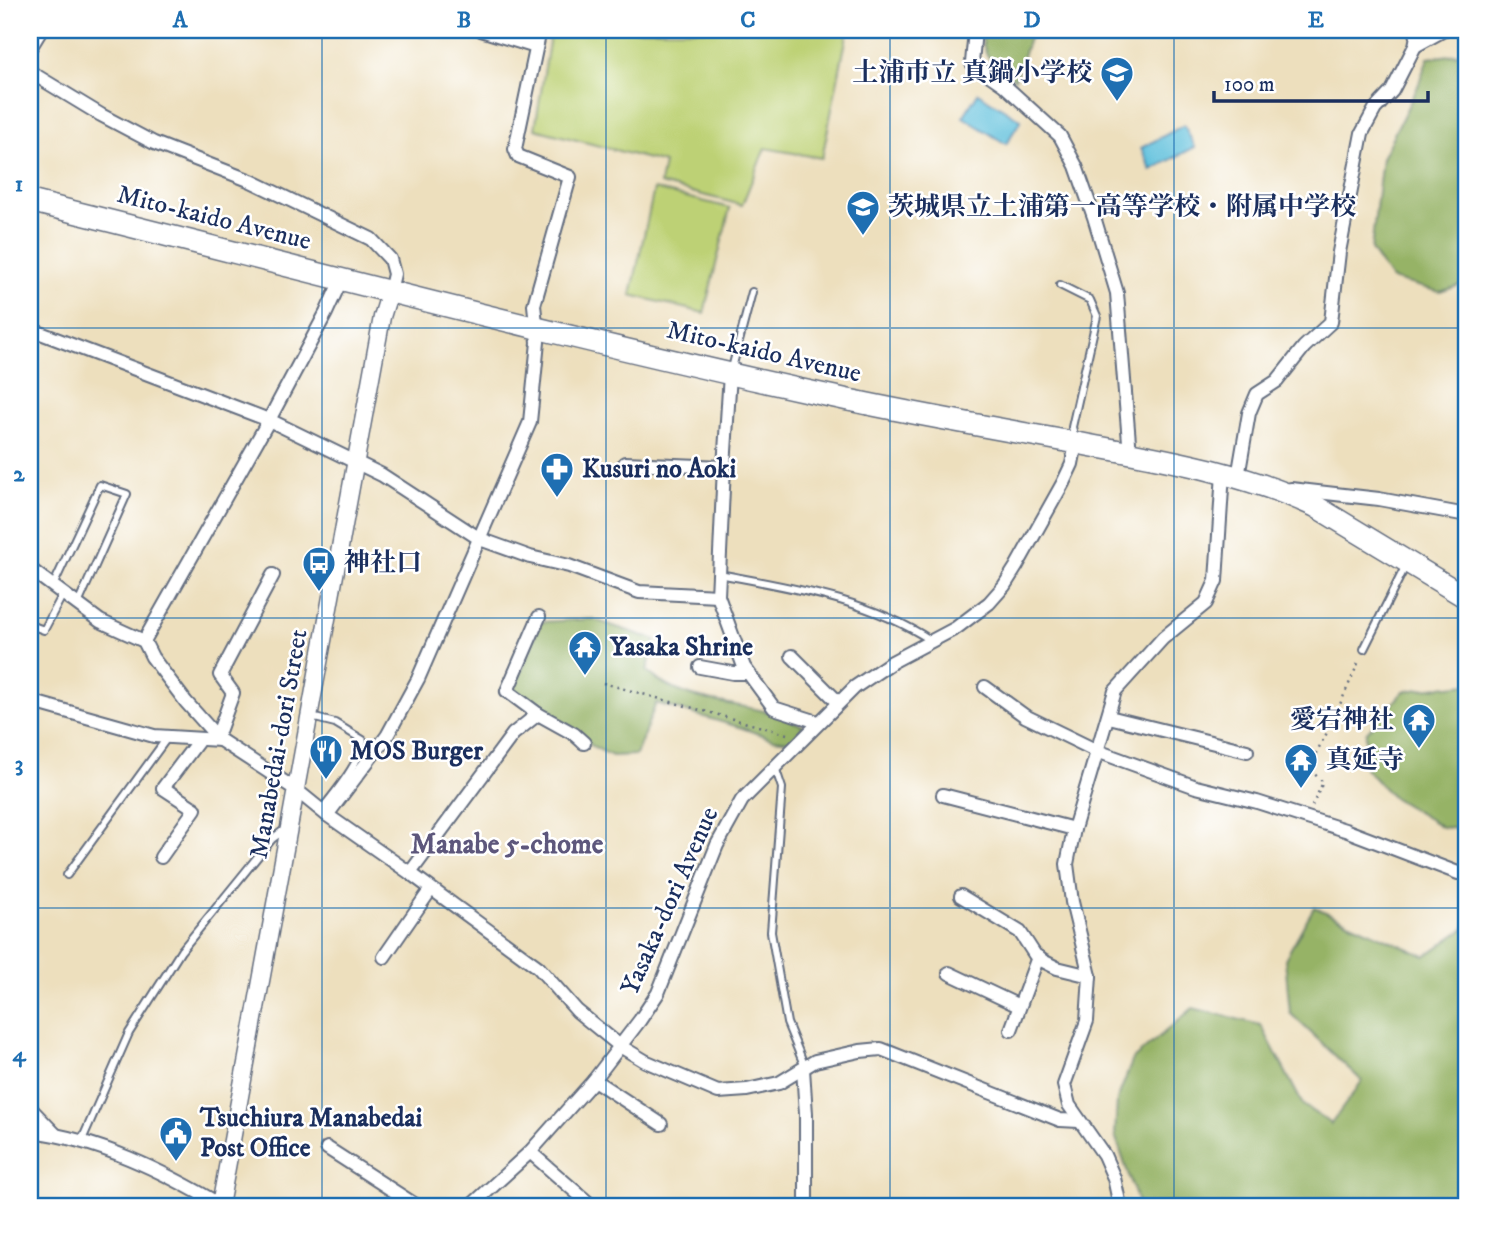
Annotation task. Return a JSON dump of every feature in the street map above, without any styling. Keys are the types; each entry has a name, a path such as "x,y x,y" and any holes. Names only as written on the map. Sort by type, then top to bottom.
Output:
{"highway":[{"name":"Mito-kaido Avenue","path":"30,201 730,374 900,411 1182,462 1231,475 1315,506 1467,598"}],"street":[{"path":"30,48 41,30"},
{"path":"481,30 536,47"},
{"path":"324,813 387,736 418,679 530,422 538,342 534,305 570,177 518,156 515,149 540,30"},
{"path":"975,30 972,63 1020,99 1060,136 1076,166 1117,293 1129,442 1127,452"},
{"path":"1120,1206 1114,1178 1104,1155 1069,1105 1064,1085 1087,1021 1090,976 1072,902 1067,864 1074,830 1115,691 1163,638 1206,603 1216,581 1231,475 1257,394 1277,381 1304,347 1331,322 1339,252 1362,133 1375,109 1392,91 1415,46 1418,30"},
{"path":"1415,46 1444,30"},
{"path":"30,72 145,139 251,181 371,239 390,260 394,274 390,291"},
{"path":"144,641 269,420 342,278"},
{"name":"Manabedai-dori Street","path":"221,1206 355,463 382,317 390,291"},
{"path":"30,329 269,420 382,475 480,539 530,557 569,566 639,593 719,596"},
{"path":"730,374 719,596 731,636 748,673 774,708 818,722"},
{"name":"Yasaka-dori Avenue","path":"471,1206 530,1152 594,1080 658,993 717,845 751,789 804,739 838,702 892,662 932,641 978,611 1004,586 1063,483 1072,464 1076,443"},
{"path":"625,463 724,467"},
{"path":"1266,487 1380,499 1467,515"},
{"path":"30,569 100,621 144,641 152,657 186,702 219,738 295,789 324,813 538,967 577,1011 620,1046 668,1073 718,1091 747,1090 779,1083 815,1061 881,1049 1060,1120 1079,1121"},
{"path":"219,738 233,693 220,675 273,575"},
{"path":"538,617 507,691 584,743"},
{"path":"792,656 838,702"},
{"path":"700,667 748,673"},
{"path":"985,687 1026,716 1097,751 1196,788 1257,802 1345,830 1458,873 1467,872"},
{"path":"30,701 168,738 219,738"},
{"path":"410,873 513,734 538,714"},
{"path":"1109,717 1247,751"},
{"path":"161,857 195,809 163,788 199,740"},
{"path":"943,795 1074,830"},
{"path":"384,957 430,889"},
{"path":"961,896 1020,932 1038,957 1057,968 1090,976"},
{"path":"1011,1030 1038,957"},
{"path":"949,973 1020,1006"},
{"path":"804,1068 806,1206"},
{"path":"594,1080 661,1124"},
{"path":"30,1108 55,1134"},
{"path":"30,1130 82,1140 124,1157 221,1206"},
{"path":"327,1148 417,1206"},
{"path":"530,1152 592,1206"}],"lane":[{"path":"1060,285 1090,300 1097,316 1072,427 1076,443"},
{"path":"730,374 752,292"},
{"path":"30,625 44,630 100,485 127,494 78,604"},
{"path":"1364,649 1408,562"},
{"path":"719,574 816,592 843,600 896,620 932,641"},
{"path":"309,717 335,723 363,740 363,747 324,813"},
{"path":"67,875 168,738"},
{"path":"775,767 782,788 771,932 787,1023 804,1068"},
{"path":"82,1140 129,1033 181,951 272,839 289,826"}],"path":[{"path":"1307,818 1323,782 1308,768 1331,727 1364,649"},
{"path":"603,683 804,739"}],"green space":[{"path":"551,30 848,30 822,158 765,148 742,205 660,184 664,163 535,129"},
{"path":"982,30 1032,30 1015,79 990,60 984,47"},
{"path":"1467,53 1467,283 1440,292 1391,279 1371,250 1382,158 1418,86 1428,58"},
{"path":"654,189 730,208 704,313 631,295"},
{"path":"592,619 656,640 647,671 674,689 704,699 768,712 804,726 790,741 773,739 656,703 636,755 612,756 592,746 573,728 514,690 541,622"},
{"path":"1467,684 1467,830 1442,827 1391,796 1365,768 1366,733 1404,691"},
{"path":"1314,907 1425,956 1464,929 1467,919 1467,1206 1139,1206 1115,1135 1117,1100 1133,1059 1193,1008 1261,1025 1303,1105 1331,1124 1362,1081 1290,1013 1285,959"}],"water":[{"path":"978,93 1021,120 1006,144 963,117"},
{"path":"1184,125 1195,147 1151,170 1141,148"}],"place":[{"name":"土浦市立 真鍋小学校","path":"1117,103"},
{"name":"茨城県立土浦第一高等学校・附属中学校","path":"863,237"},
{"name":"Kusuri no Aoki","path":"557,499"},
{"name":"神社口","path":"319,593"},
{"name":"Yasaka Shrine","path":"585,677"},
{"name":"愛宕神社","path":"1419,750"},
{"name":"MOS Burger","path":"326,781"},
{"name":"真延寺","path":"1301,790"},
{"name":"Tsuchiura Manabedai Post Office","path":"176,1163"}],"district":[{"name":"Manabe 5-chome","path":"507,844"}]}
